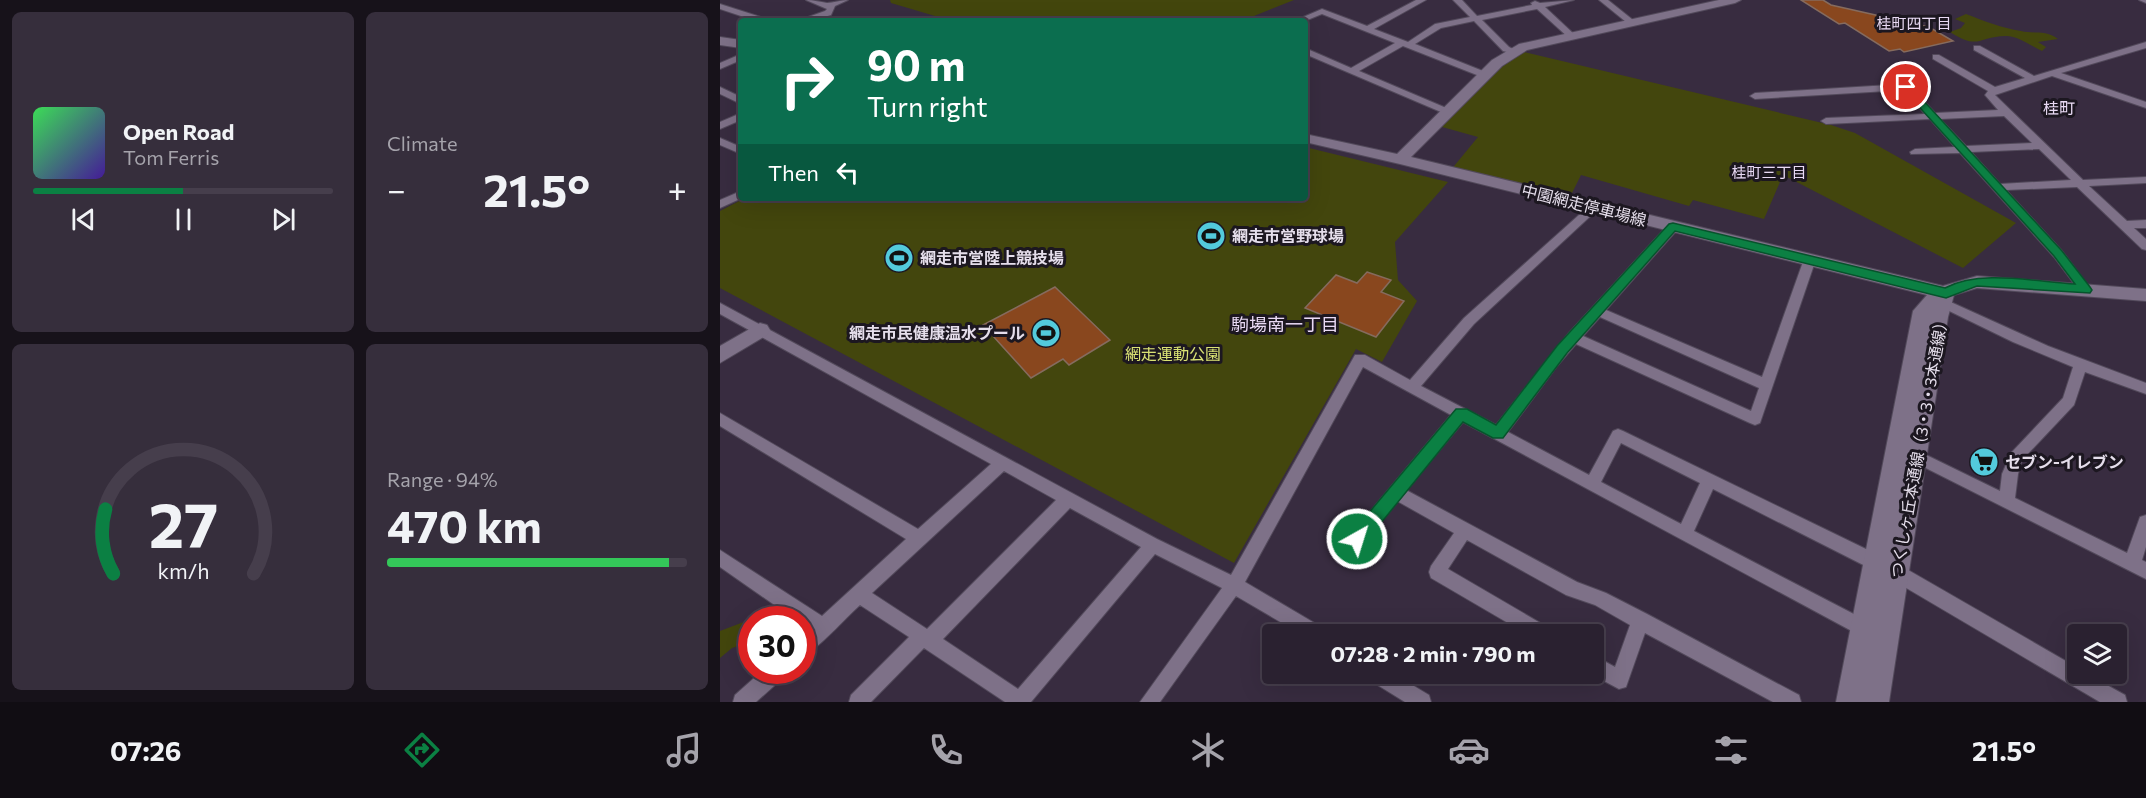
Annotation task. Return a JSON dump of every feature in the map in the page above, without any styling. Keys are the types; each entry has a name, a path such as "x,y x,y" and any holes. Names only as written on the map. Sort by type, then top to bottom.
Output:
{"street":[{"path":"810,0 829,6 844,0"},
{"path":"1367,30 1422,0"},
{"path":"1457,0 1506,49 1512,52"},
{"path":"1352,71 1438,26 1476,19 1534,3 1570,0"},
{"path":"1603,0 1634,24"},
{"path":"1400,159 1485,75 1512,52 1523,47 1735,0"},
{"path":"1534,3 1572,36"},
{"path":"720,6 755,18"},
{"path":"811,18 828,13 832,8 829,6"},
{"path":"1305,18 1322,10 1367,30 1485,75"},
{"path":"720,41 738,50"},
{"path":"2146,45 1995,90 1990,95 2146,246"},
{"path":"1977,48 2033,79"},
{"path":"720,66 738,52"},
{"path":"1308,52 1448,112"},
{"path":"1936,57 1995,90"},
{"path":"2052,73 2146,105"},
{"path":"1755,96 1906,87 2058,254 2085,290"},
{"path":"720,90 738,99"},
{"path":"1826,121 2007,113"},
{"path":"720,126 738,117"},
{"name":"中園網走停車場線","path":"1308,139 1810,259 1945,298"},
{"path":"720,141 738,150"},
{"path":"1915,152 2042,146"},
{"path":"1997,187 2146,180"},
{"path":"720,206 738,196"},
{"path":"1412,387 1469,321 1593,207"},
{"path":"2124,225 2146,224"},
{"path":"1498,434 1573,337 1673,227"},
{"path":"1573,337 1755,419 1810,259"},
{"path":"2146,295 1977,282 1961,285 1945,298 1996,330 2080,365 2146,388"},
{"name":"つくしヶ丘本通線（3・3・3本通線）","path":"1875,702 1885,639 1887,568 1907,452 1945,298"},
{"path":"720,308 1153,545 1234,585 1300,624"},
{"path":"1597,311 1767,385"},
{"path":"720,356 759,330"},
{"path":"1149,702 1234,585 1360,358 1684,534 1885,639"},
{"path":"2007,501 2010,474 2016,457 2069,401 2080,365"},
{"path":"1344,555 1461,414"},
{"path":"720,419 919,538"},
{"path":"1593,484 1618,435 1708,482 1887,568 2118,702"},
{"path":"1907,452 2139,568 2146,522"},
{"path":"816,635 1003,463"},
{"path":"1684,534 1708,482"},
{"path":"1395,492 1572,589 1600,599 1641,620 1792,702"},
{"path":"858,702 1068,499"},
{"path":"1465,530 1437,572 1526,624"},
{"path":"859,594 1021,702 1153,545"},
{"path":"720,558 824,628"},
{"name":"つくしヶ丘本通線（3・3・3本通線）","path":"1850,702 1863,627 1887,568"},
{"path":"1604,671 1619,680 1641,620"},
{"path":"742,702 762,684"},
{"path":"1393,684 1416,700"}],"green space":[{"path":"890,0 1294,0 1249,18 942,18 891,3"},
{"path":"1966,14 2007,28 2044,33 2058,39 2038,42 2046,47 2042,51 2011,36 1967,41 1950,32 1961,28 1965,23 1955,19"},
{"path":"1516,50 1831,125 1855,133 2016,223 1963,268 1783,175 1764,219 1693,200 1689,206 1581,175 1568,201 1450,171 1478,137 1435,125"},
{"name":"網走運動公園","path":"1308,148 1448,182 1395,242 1398,280 1417,301 1382,362 1356,349 1234,563 720,288 720,211 739,201 1308,201"},
{"path":"738,624 738,646 720,658 720,631"}],"building":[{"path":"1801,0 1823,0 1831,5 1929,27 1953,41 1904,52 1900,49 1889,51 1845,23 1839,24"},
{"path":"1367,272 1391,280 1381,292 1404,301 1376,337 1305,308 1336,275 1357,283"},
{"name":"網走市民健康温水プール","path":"1055,287 1110,340 1069,365 1063,359 1031,378 983,325"}],"place":[{"name":"網走市営野球場","path":"1211,236"},
{"name":"網走市営陸上競技場","path":"899,258"},
{"name":"網走市民健康温水プール","path":"1046,333"},
{"name":"セブン-イレブン","path":"1984,462"}],"district":[{"name":"桂町四丁目","path":"1914,24"},
{"name":"桂町","path":"2059,108"},
{"name":"桂町三丁目","path":"1769,173"},
{"name":"駒場南一丁目","path":"1285,325"}],"route":[{"path":"1357,539 1461,414 1498,434 1562,349 1673,227 1946,293 1961,285 1977,282 2085,290 2058,254 1906,87"}]}
